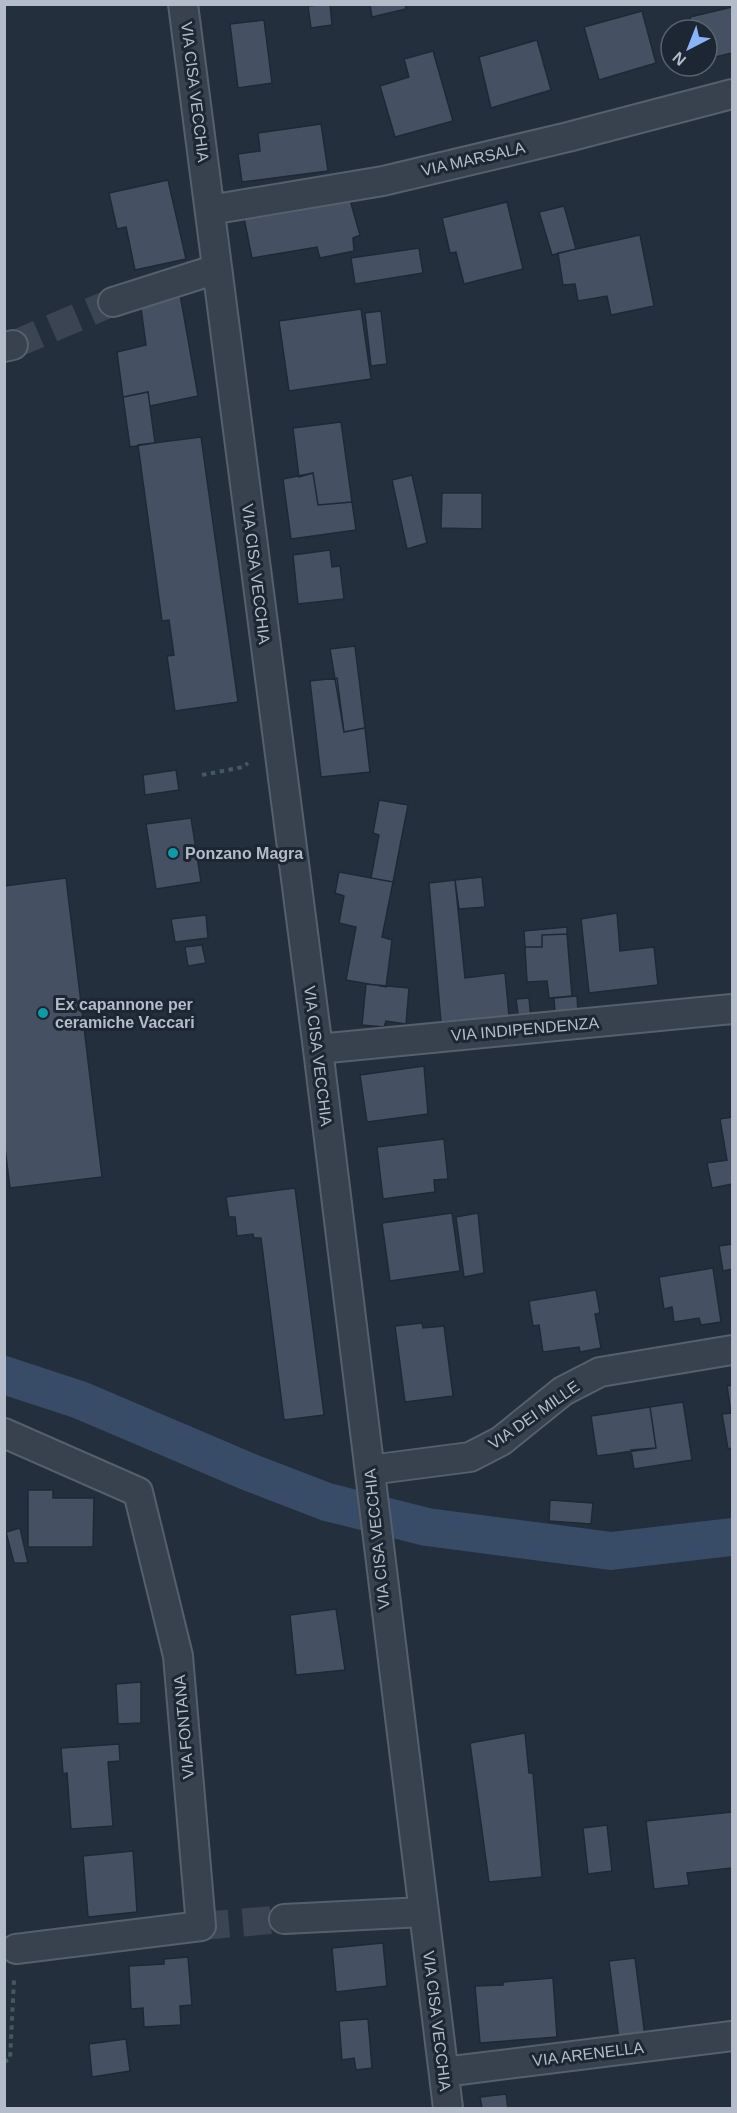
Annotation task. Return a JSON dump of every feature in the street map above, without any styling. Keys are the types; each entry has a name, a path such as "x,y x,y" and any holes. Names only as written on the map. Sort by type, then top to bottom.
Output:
{"street":[{"name":"VIA CISA VECCHIA","path":"183,4 318,1049 448,2109"},
{"name":"VIA MARSALA","path":"210,210 382,181 568,137 732,94"},
{"path":"113,302 217,269"},
{"name":"VIA INDIPENDENZA","path":"318,1049 732,1009"},
{"name":"VIA DEI MILLE","path":"371,1483 470,1457 501,1441 563,1391 600,1372 732,1350"},
{"name":"VIA FONTANA","path":"4,1433 138,1492 178,1656 201,1926 16,1949"},
{"path":"284,1919 423,1912"},
{"name":"VIA ARENELLA","path":"444,2072 732,2036"}],"path":[{"path":"202,775 243,766 278,741"},
{"path":"4,2062 10,2059 16,1949"}],"building":[{"path":"330,4 332,25 311,28 308,6"},
{"path":"370,4 405,4 406,9 372,17"},
{"path":"732,7 732,53 719,56 719,18 690,17"},
{"path":"642,11 656,63 599,80 584,27"},
{"path":"264,20 272,83 238,88 230,24"},
{"path":"537,40 551,90 491,108 479,57"},
{"path":"433,51 453,121 395,137 380,86 409,77 404,59"},
{"path":"321,124 328,171 242,182 238,154 260,151 258,133"},
{"path":"168,180 186,259 135,270 126,227 117,229 109,193"},
{"path":"350,200 360,235 353,238 354,251 320,258 317,247 252,258 244,218"},
{"path":"507,202 523,269 464,284 456,252 450,253 442,218"},
{"path":"564,206 576,249 552,255 539,212"},
{"path":"640,235 654,306 611,315 607,296 578,301 575,284 563,285 558,253"},
{"path":"419,248 423,273 355,284 351,258"},
{"path":"180,294 198,396 150,406 148,392 123,397 117,352 146,345 141,308"},
{"path":"361,309 371,379 289,391 279,321"},
{"path":"381,311 387,364 371,366 365,313"},
{"path":"148,392 155,443 130,447 123,397"},
{"path":"341,422 352,502 318,505 313,473 299,477 293,428"},
{"path":"201,437 238,702 175,711 167,656 174,655 169,620 162,621 138,445"},
{"path":"313,473 318,505 352,502 356,530 291,539 283,479"},
{"path":"412,475 427,543 407,549 392,480"},
{"path":"442,493 482,493 482,529 441,528"},
{"path":"330,550 332,567 340,566 344,599 298,604 293,555"},
{"path":"355,646 365,728 344,732 330,649"},
{"path":"337,678 344,732 365,728 370,772 321,777 310,681"},
{"path":"176,770 179,790 145,795 143,775"},
{"path":"379,800 408,805 393,882 371,878 379,835 373,833"},
{"name":"Ponzano Magra","path":"191,818 201,882 156,889 146,824"},
{"path":"339,872 393,882 382,937 392,940 386,987 346,980 356,927 339,923 344,896 335,893"},
{"path":"482,877 485,907 459,909 455,880"},
{"name":"Ex capannone per ceramiche Vaccari","path":"66,878 102,1177 10,1188 4,1140 4,886"},
{"path":"455,880 465,978 505,973 509,1016 441,1022 429,883"},
{"path":"617,913 620,951 654,947 658,985 589,993 581,919"},
{"path":"206,915 208,938 175,942 171,919"},
{"path":"567,927 567,934 542,935 542,947 525,947 524,931"},
{"path":"567,934 572,996 549,998 547,981 527,982 525,947 542,947 542,935"},
{"path":"202,945 206,963 188,966 185,947"},
{"path":"366,984 409,988 406,1024 386,1021 384,1027 362,1025"},
{"path":"577,996 578,1012 555,1013 554,998"},
{"path":"529,998 531,1019 519,1021 516,999"},
{"path":"424,1066 428,1114 367,1122 360,1075"},
{"path":"732,1117 732,1184 712,1188 707,1163 727,1160 720,1119"},
{"path":"444,1139 448,1179 434,1180 435,1192 383,1199 377,1147"},
{"path":"295,1188 324,1415 284,1420 261,1238 254,1238 253,1234 237,1236 235,1217 229,1217 226,1197"},
{"path":"452,1213 460,1271 390,1281 382,1223"},
{"path":"478,1213 484,1273 464,1277 456,1217"},
{"path":"732,1244 732,1269 723,1271 719,1246"},
{"path":"713,1268 721,1322 701,1325 699,1318 674,1322 672,1307 664,1309 659,1277"},
{"path":"596,1290 600,1313 595,1314 601,1348 580,1352 579,1347 543,1352 539,1325 533,1326 529,1301"},
{"path":"422,1323 423,1328 444,1326 453,1396 405,1402 395,1326"},
{"path":"732,1385 732,1448 728,1449 722,1414 731,1413 727,1386"},
{"path":"683,1402 692,1460 634,1469 631,1450 656,1448 650,1407"},
{"path":"650,1407 656,1448 597,1456 591,1416"},
{"path":"28,1490 53,1490 53,1498 94,1498 93,1547 28,1547"},
{"path":"550,1500 593,1503 591,1524 549,1521"},
{"path":"20,1528 28,1563 14,1563 6,1532"},
{"path":"336,1609 345,1670 296,1675 290,1615"},
{"path":"141,1682 141,1723 118,1724 116,1684"},
{"path":"525,1733 529,1773 533,1773 542,1877 489,1882 470,1743"},
{"path":"119,1744 120,1761 108,1762 113,1826 71,1829 67,1773 63,1774 61,1748"},
{"path":"732,1812 732,1868 687,1873 689,1885 654,1889 646,1821"},
{"path":"607,1825 612,1871 588,1874 583,1828"},
{"path":"133,1851 137,1912 88,1917 83,1856"},
{"path":"383,1943 387,1986 336,1992 332,1948"},
{"path":"188,1957 192,2005 180,2006 181,2025 144,2027 143,2008 131,2009 129,1966 164,1964 164,1959"},
{"path":"635,1958 645,2036 619,2040 609,1961"},
{"path":"553,1978 557,2037 480,2043 475,1986 503,1985 503,1982"},
{"path":"368,2019 372,2068 356,2070 354,2058 342,2060 339,2021"},
{"path":"126,2039 130,2071 92,2077 89,2044"},
{"path":"506,2094 508,2108 482,2108 480,2097"}],"waterway":[{"path":"4,1375 80,1400 249,1472 327,1502 427,1527 611,1551 732,1537"}],"tunnel":[{"path":"13,345 113,302"},
{"path":"201,1926 284,1919"}],"place":[{"name":"Ponzano Magra","path":"173,853"},
{"name":"Ex capannone per ceramiche Vaccari","path":"43,1013"}]}
